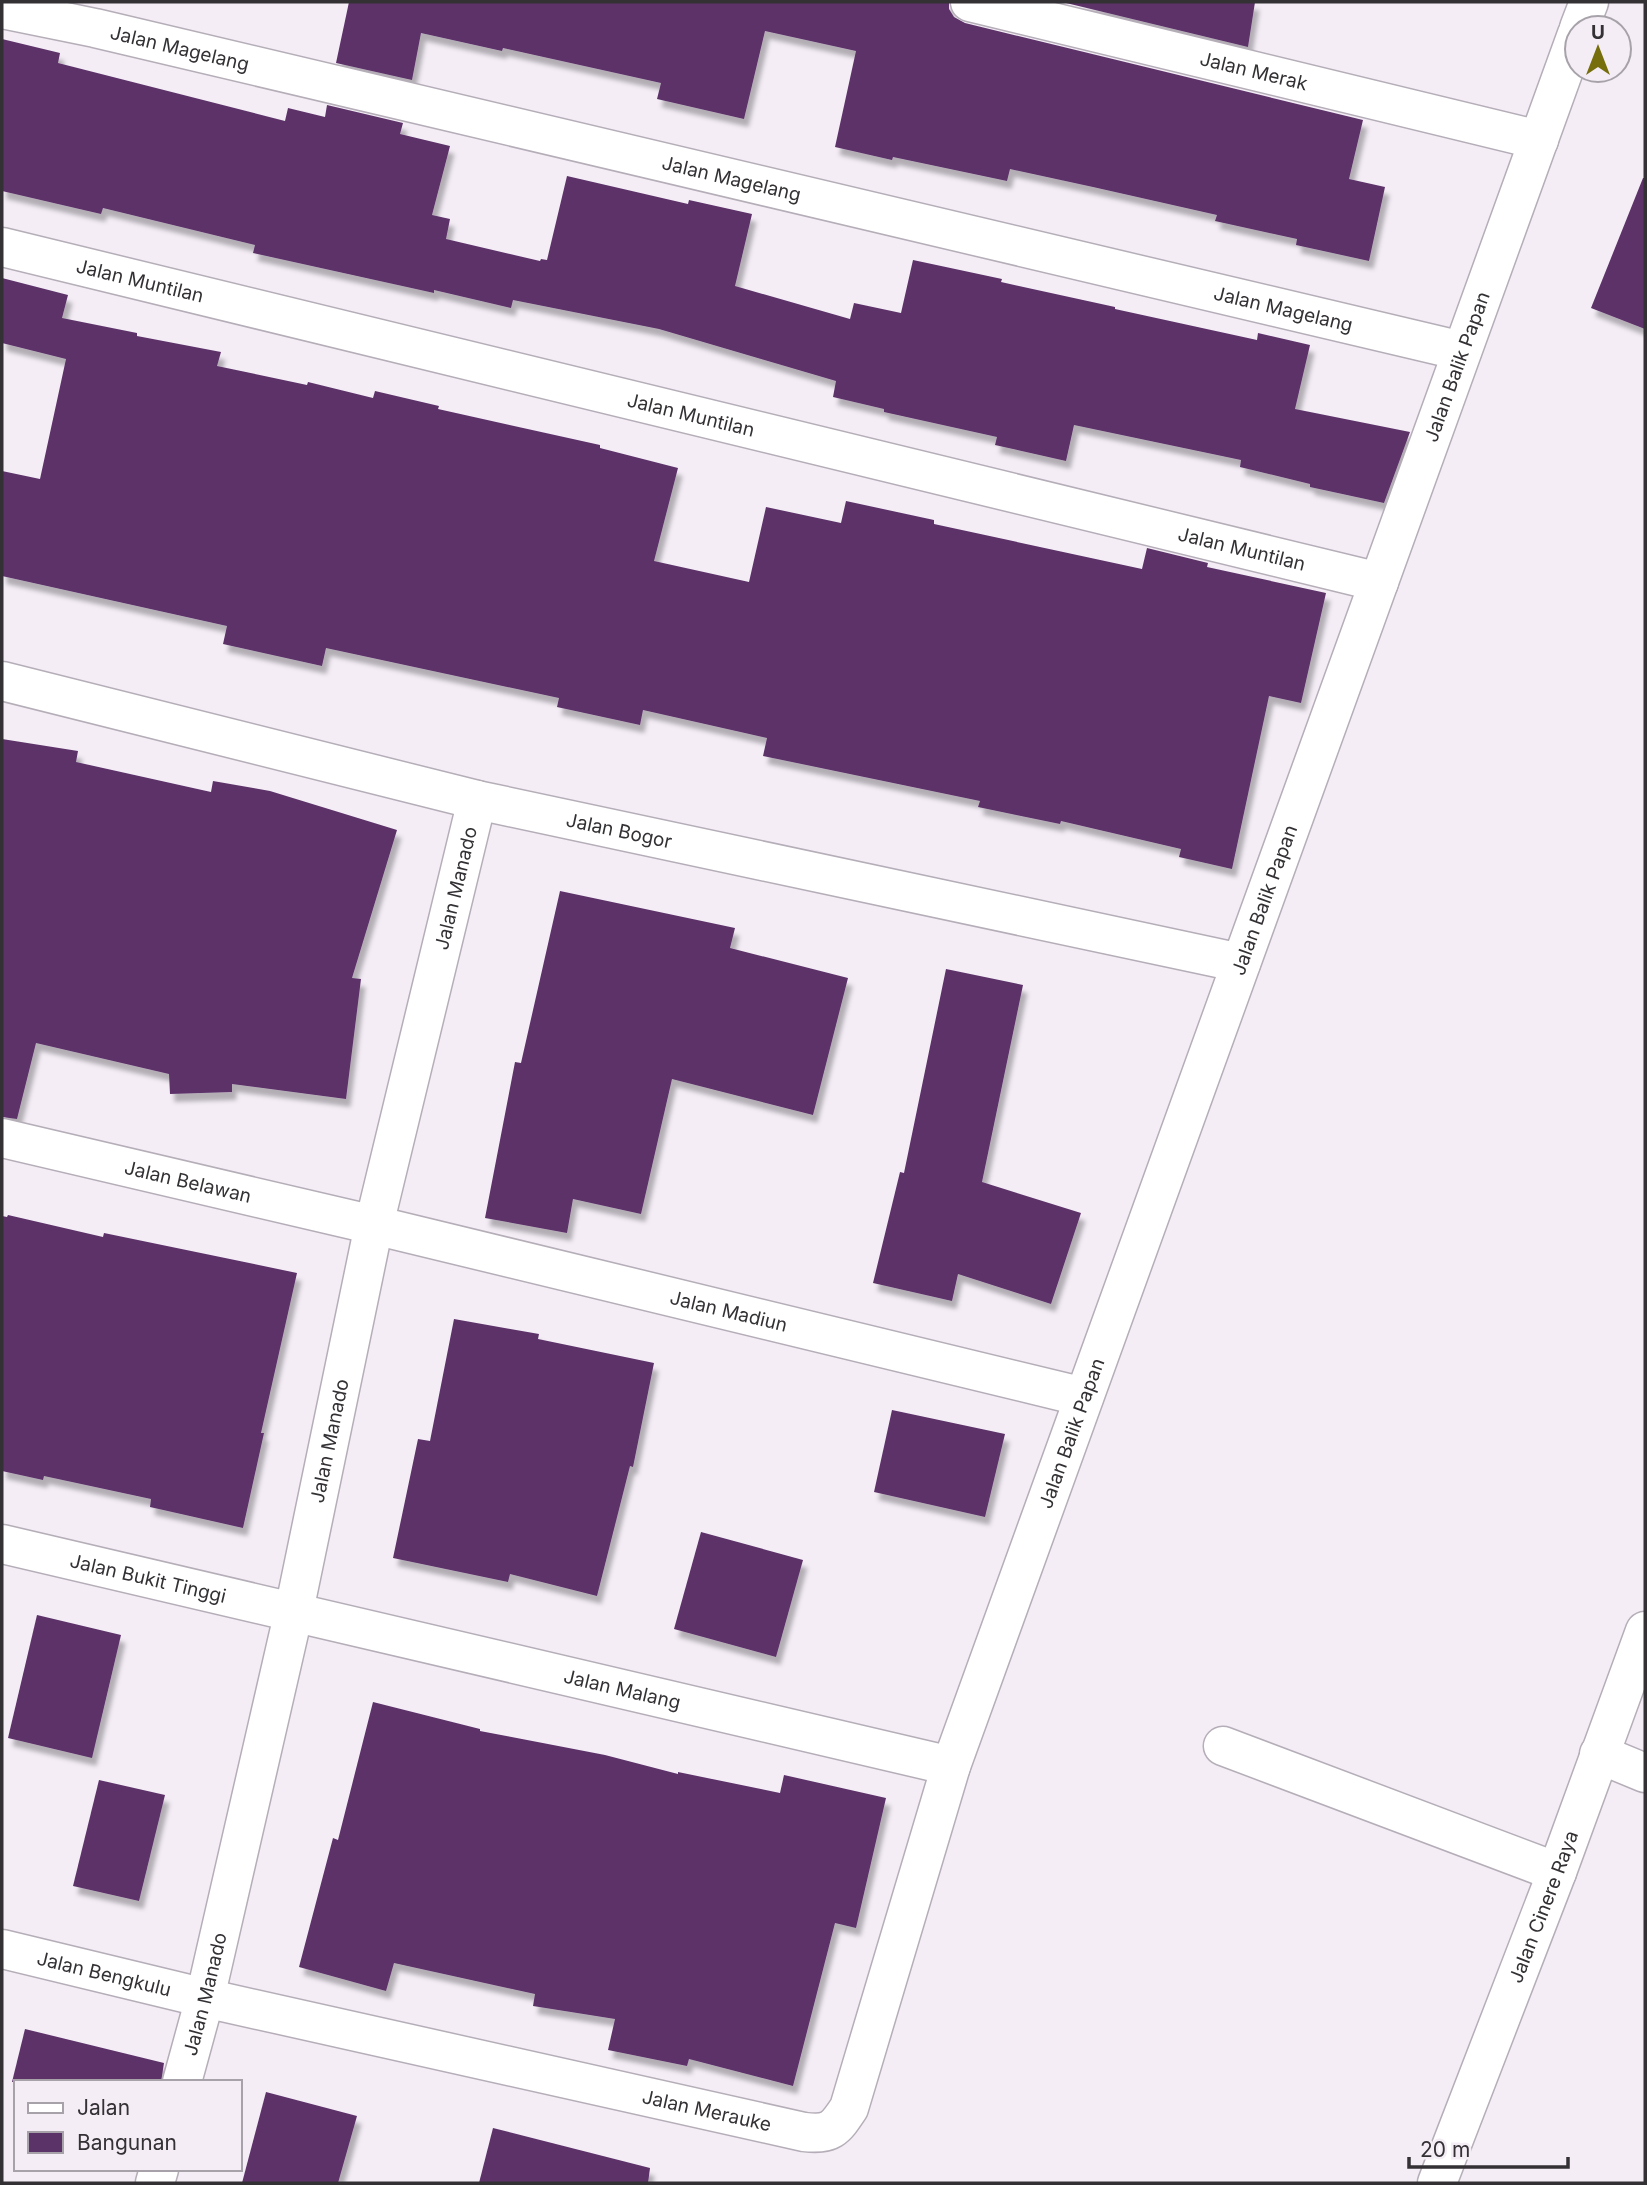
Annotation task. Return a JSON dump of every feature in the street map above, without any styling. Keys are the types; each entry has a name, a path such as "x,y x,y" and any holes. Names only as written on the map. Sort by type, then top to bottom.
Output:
{"street":[{"name":"Jalan Merak","path":"970,2 1539,140"},
{"name":"Jalan Magelang","path":"2,9 98,15 1462,351"},
{"name":"Jalan Balik Papan","path":"951,1766 1563,73"},
{"name":"Jalan Muntilan","path":"2,247 1379,582"},
{"name":"Jalan Bogor","path":"2,681 477,800 1241,963"},
{"name":"Jalan Manado","path":"183,2080 205,1998 294,1611 374,1225 477,800"},
{"name":"Jalan Belawan","path":"2,1138 374,1225"},
{"name":"Jalan Madiun","path":"374,1225 1084,1397"},
{"name":"Jalan Bukit Tinggi","path":"2,1544 294,1611"},
{"name":"Jalan Malang","path":"294,1611 951,1766"},
{"name":"Jalan Cinere Raya","path":"1437,2183 1557,1872 1645,1631"},
{"path":"1223,1746 1557,1872"},
{"path":"1599,1754 1645,1773"},
{"name":"Jalan Merauke","path":"205,1998 820,2134 835,2128 849,2108 951,1766"},
{"name":"Jalan Bengkulu","path":"2,1949 205,1998"}],"building":[{"path":"349,2 949,2 949,9 954,17 965,23 1363,120 1349,179 1385,187 1369,261 1296,245 1297,239 1215,221 1217,215 1010,169 1007,181 835,147 856,51 765,31 744,119 657,99 661,83 421,33 412,80 336,63"},
{"path":"1062,2 1255,2 1248,47"},
{"path":"2,39 60,53 58,63 285,121 288,108 325,117 327,105 403,123 400,134 450,146 432,215 450,219 446,239 540,261 547,260 567,176 688,204 689,200 752,214 735,286 850,319 854,303 901,313 913,260 1257,340 1258,333 1310,345 1295,409 1410,432 1384,503 1310,487 1310,484 1240,467 1241,460 1074,425 1066,461 995,445 997,437 884,412 884,409 833,397 836,381 659,329 513,300 511,308 434,290 434,293 253,253 255,245 103,208 101,214 2,191"},
{"path":"1645,178 1645,329 1591,308"},
{"path":"2,278 68,295 62,318 221,352 217,366 307,385 308,382 373,398 375,391 439,406 438,409 600,445 600,448 678,468 654,561 749,582 766,507 841,523 846,501 934,520 934,524 1142,569 1147,548 1208,563 1207,567 1326,593 1301,703 1269,696 1232,869 1179,857 1181,849 1061,821 1060,824 978,807 980,801 763,756 767,738 643,710 640,725 557,707 559,698 326,648 322,666 223,644 227,626 2,576 2,471 40,479 66,359 2,343"},
{"path":"2,739 78,751 76,762 211,792 213,781 270,791 397,830 352,978 361,979 346,1099 232,1084 232,1092 170,1094 169,1074 36,1043 17,1119 2,1117"},
{"path":"560,891 735,928 730,948 848,978 813,1115 672,1079 641,1214 573,1199 567,1233 485,1218 515,1062 521,1063"},
{"path":"946,969 1023,985 982,1182 1081,1213 1051,1304 958,1274 952,1301 873,1283 900,1172 904,1173"},
{"path":"8,1215 103,1237 104,1233 297,1273 243,1528 150,1507 151,1499 44,1476 43,1480 2,1471 2,1216"},
{"path":"454,1319 539,1334 538,1339 654,1363 633,1467 630,1466 597,1596 510,1574 508,1582 393,1558 418,1439 430,1441"},
{"path":"892,1410 1005,1434 985,1517 874,1492"},
{"path":"701,1532 803,1560 776,1657 674,1629"},
{"path":"37,1615 121,1635 92,1758 8,1738"},
{"path":"373,1702 480,1731 605,1755 678,1774 780,1793 784,1775 886,1798 856,1928 835,1923 793,2086 689,2059 687,2066 608,2050 615,2019 533,2006 535,1994 394,1963 386,1991 299,1967 333,1838 338,1840"},
{"path":"99,1780 165,1795 139,1901 73,1886"},
{"path":"25,2029 164,2063 161,2080 12,2082"},
{"path":"266,2092 357,2116 338,2183 242,2183"},
{"path":"493,2128 650,2168 648,2183 479,2183"}]}
